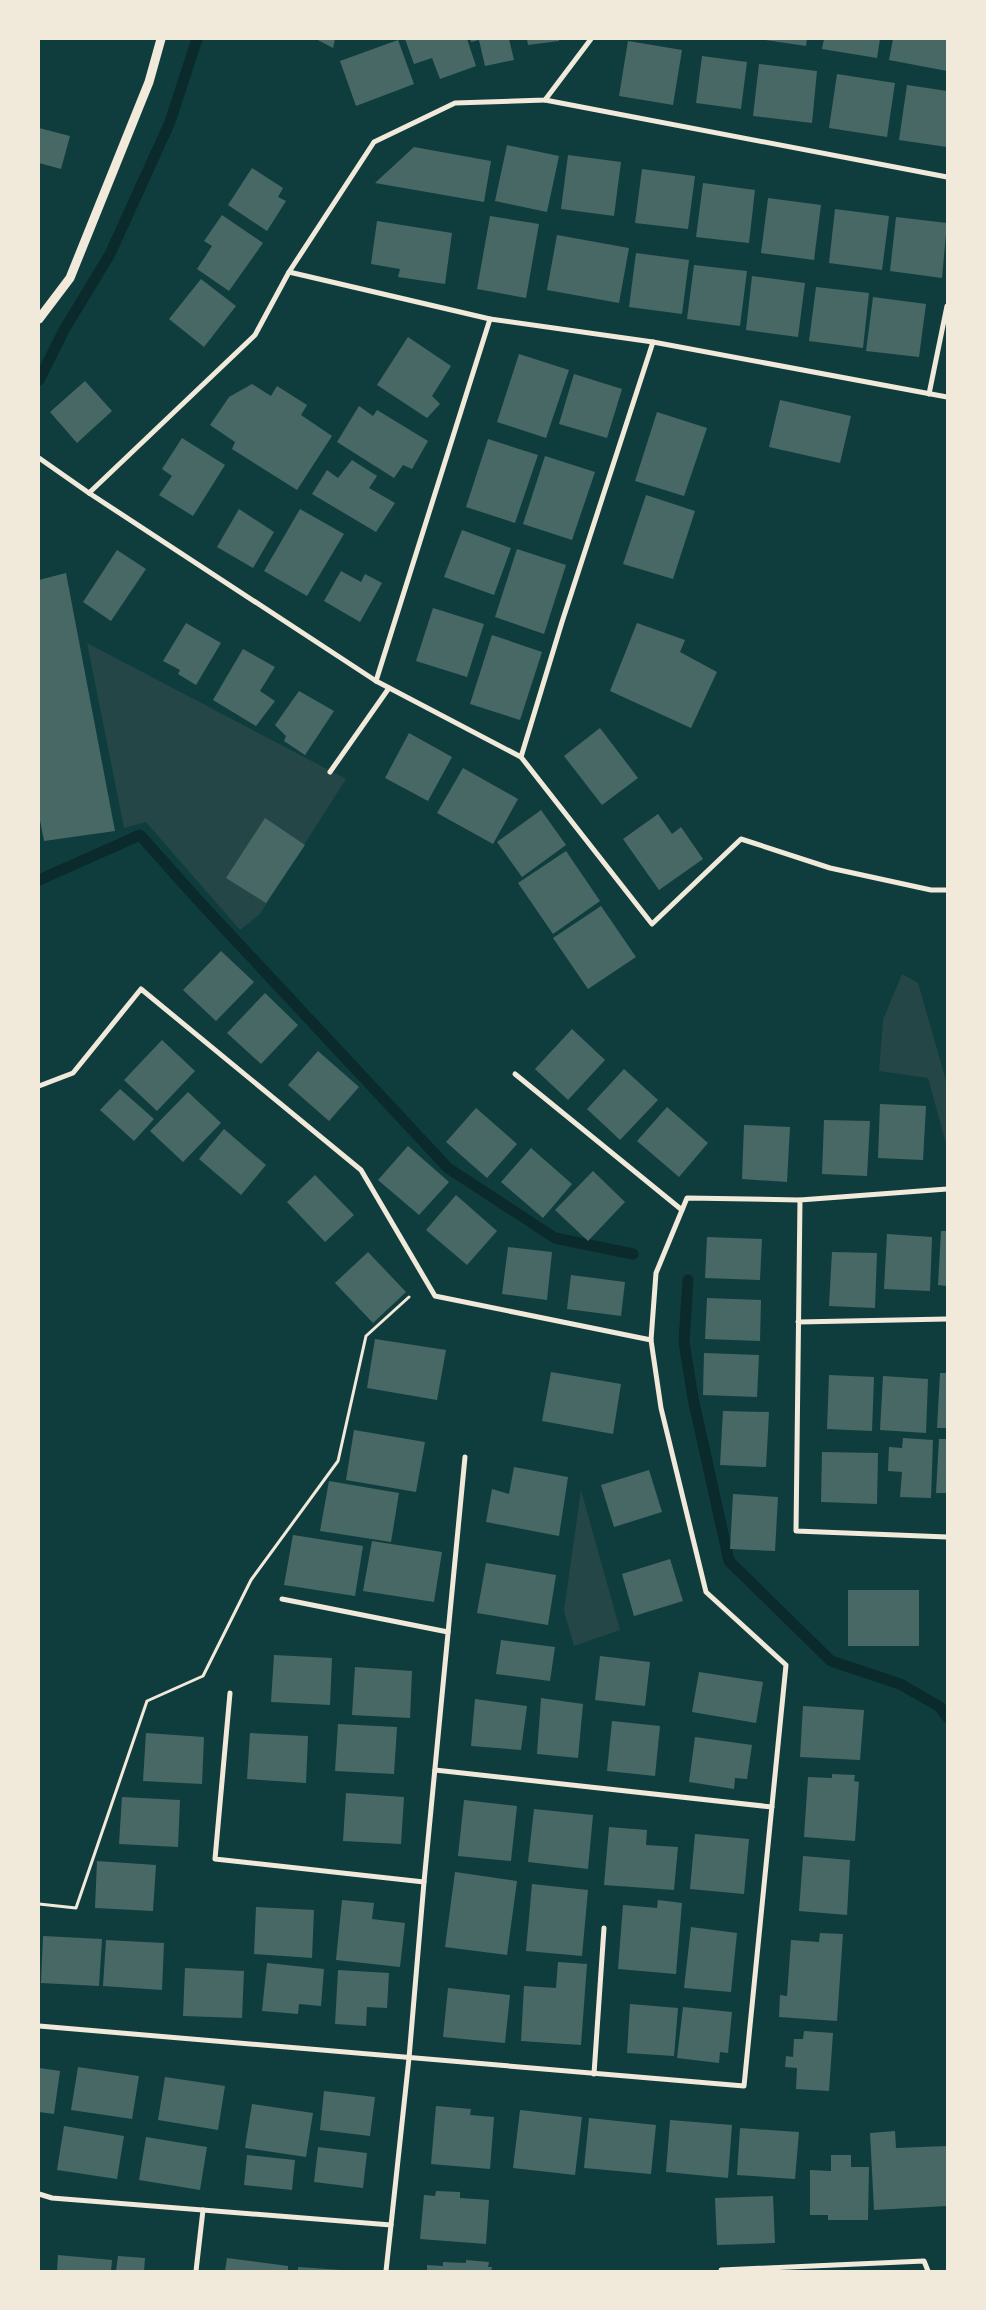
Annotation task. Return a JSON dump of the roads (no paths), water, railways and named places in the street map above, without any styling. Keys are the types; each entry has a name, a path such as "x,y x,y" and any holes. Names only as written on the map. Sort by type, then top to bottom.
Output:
{"street":[{"path":"39,319 70,278 148,82 161,39"},
{"path":"545,100 591,39"},
{"path":"89,494 255,335 289,272 374,142 455,103 545,100 947,177"},
{"path":"289,272 490,319 653,342 947,397"},
{"path":"929,394 947,306"},
{"path":"376,681 490,319"},
{"path":"521,757 562,622 653,342"},
{"path":"39,458 89,494 376,681 521,757 652,924 741,839 830,868 931,890 947,890"},
{"path":"330,772 389,688"},
{"path":"39,1086 73,1073 141,989 361,1170 435,1296 650,1340"},
{"path":"516,1074 682,1210"},
{"path":"39,2026 744,2086 786,1665 706,1592 662,1408 650,1340 656,1273 687,1198 800,1200 947,1189"},
{"path":"800,1200 796,1531 947,1537"},
{"path":"798,1322 947,1319"},
{"path":"386,2271 409,2058 465,1457"},
{"path":"282,1599 448,1632"},
{"path":"230,1693 215,1859 424,1882"},
{"path":"435,1770 772,1807"},
{"path":"594,2074 604,1928"},
{"path":"39,2194 52,2198 390,2225"},
{"path":"196,2271 203,2210"},
{"path":"721,2270 924,2261 928,2271"}],"waterway":[{"path":"39,380 64,330 110,254 170,122 197,39"},
{"path":"39,880 140,835 197,899 448,1168 555,1238 633,1254"},
{"path":"688,1280 684,1342 693,1398 729,1561 831,1661 900,1684 940,1707 947,1717"}]}
